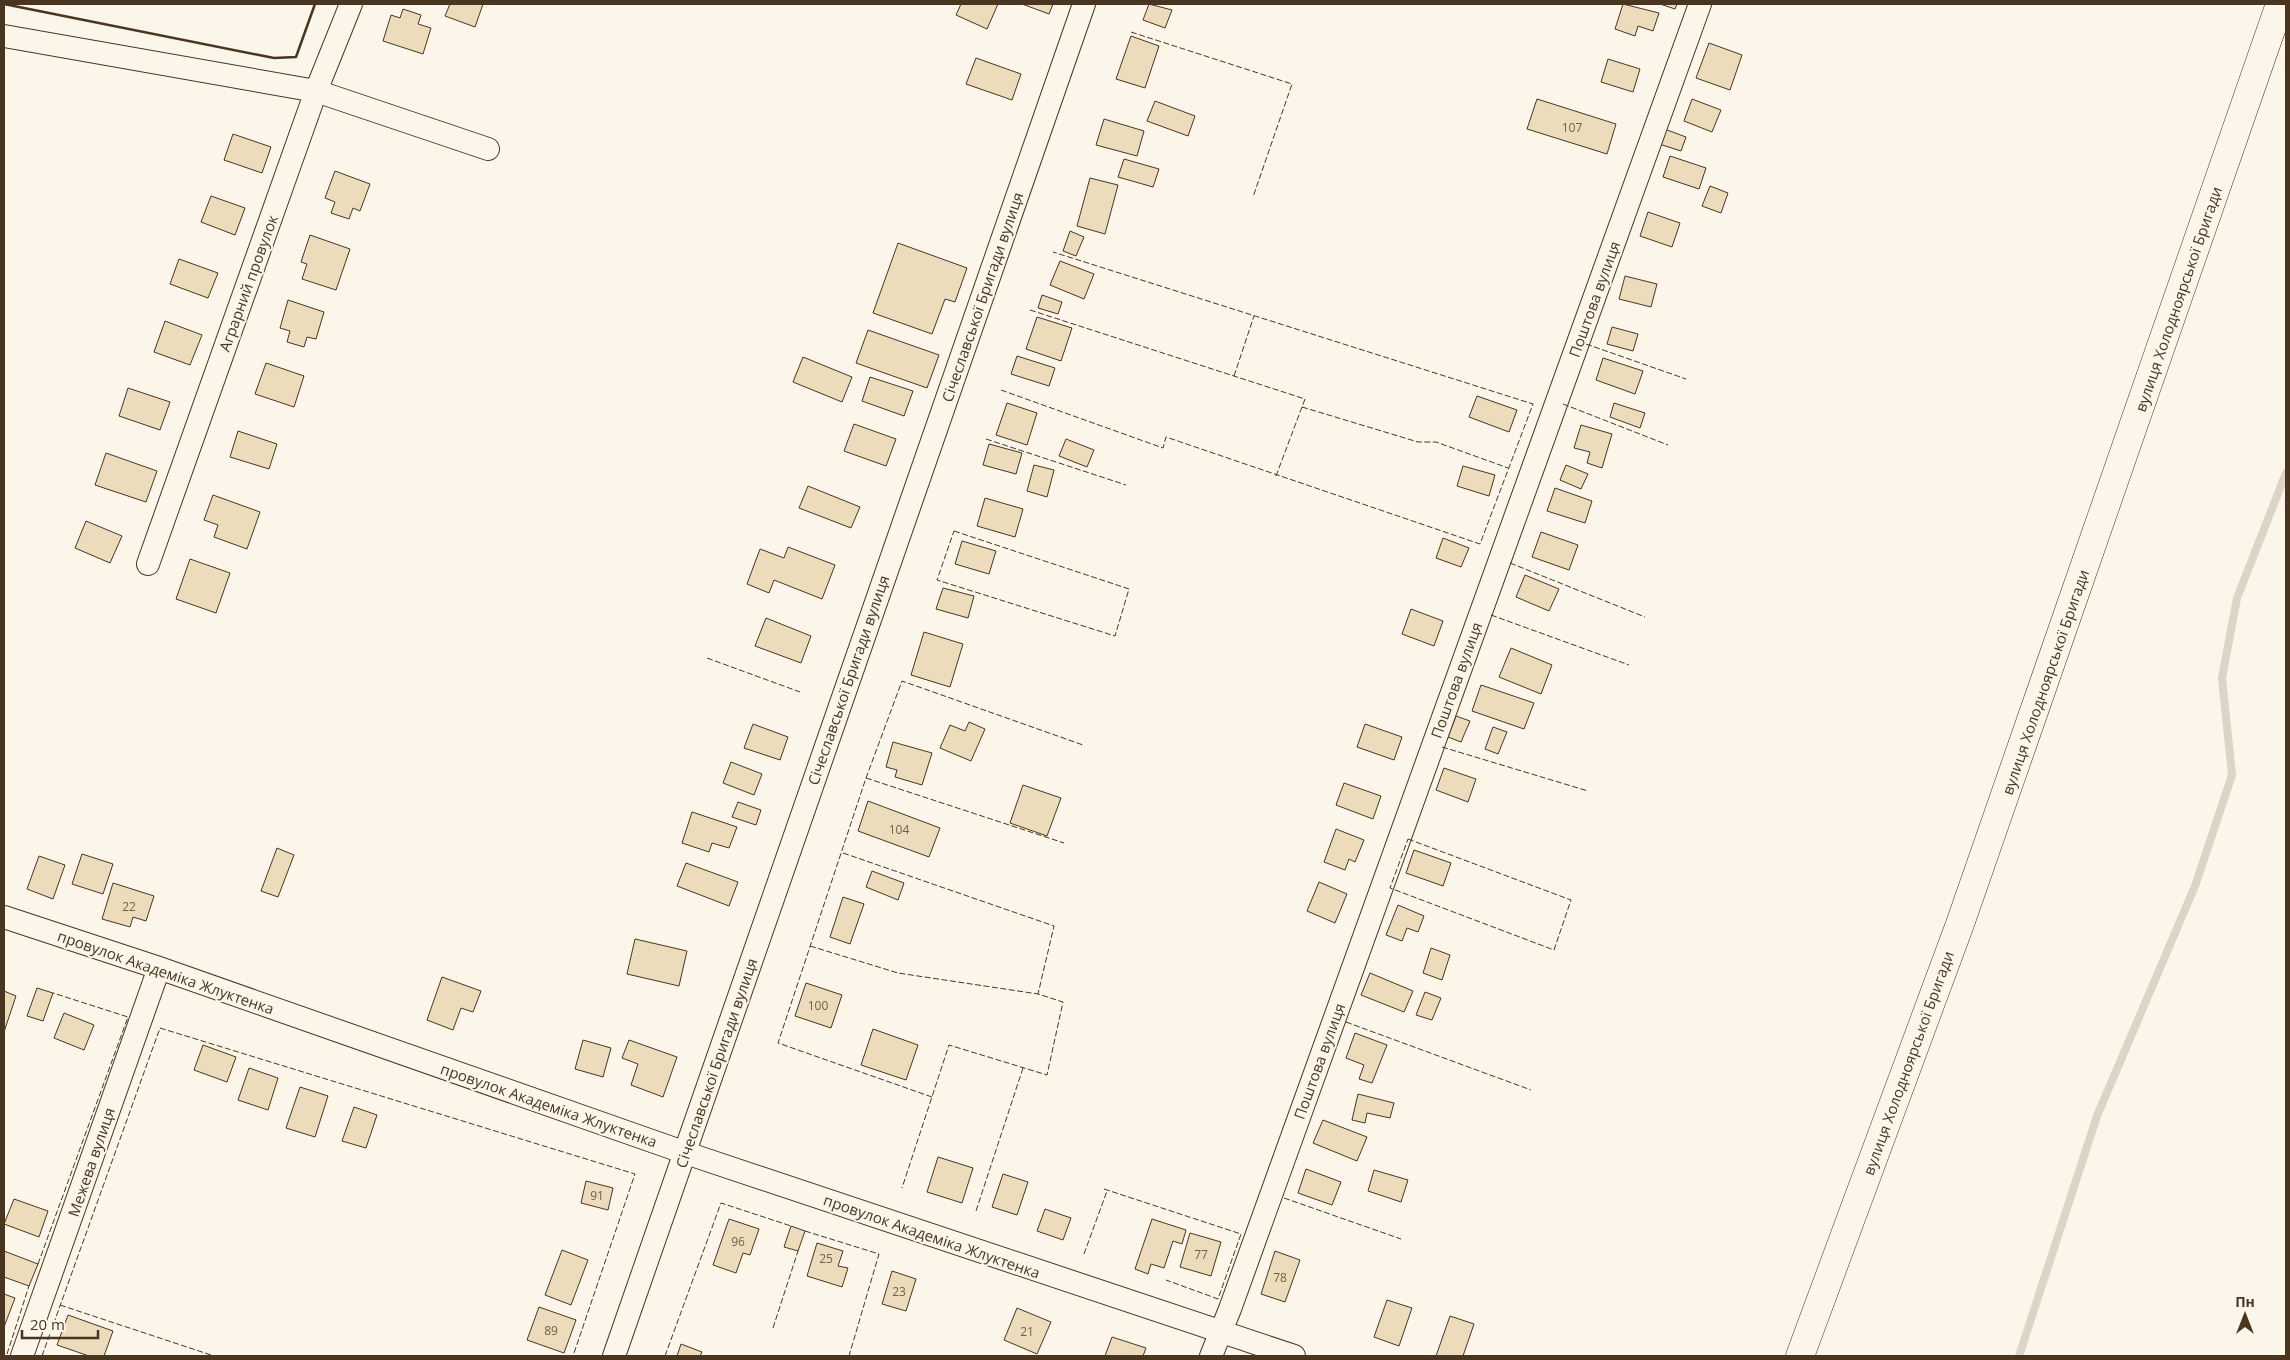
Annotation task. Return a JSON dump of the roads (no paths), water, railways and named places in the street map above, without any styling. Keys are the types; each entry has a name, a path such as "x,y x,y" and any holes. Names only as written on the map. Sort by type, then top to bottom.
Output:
{"street":[{"name":"Аграрний провулок","path":"148,564 316,91 351,4"},
{"name":"Січеславської Бригади вулиця","path":"614,1356 686,1153 692,1127 1084,4"},
{"name":"Поштова вулиця","path":"1210,1356 1700,4"},
{"name":"вулиця Холодноярської Бригади","path":"1800,1356 1960,924 2280,4"},
{"path":"4,36 316,91 488,149"},
{"name":"провулок Академіка Жлуктенка","path":"4,917 159,968 686,1153 1294,1356"},
{"name":"Межева вулиця","path":"22,1356 159,968"}],"waterway":[{"path":"2019,1356 2097,1116 2195,886 2232,775 2222,678 2237,598 2286,473"}]}
